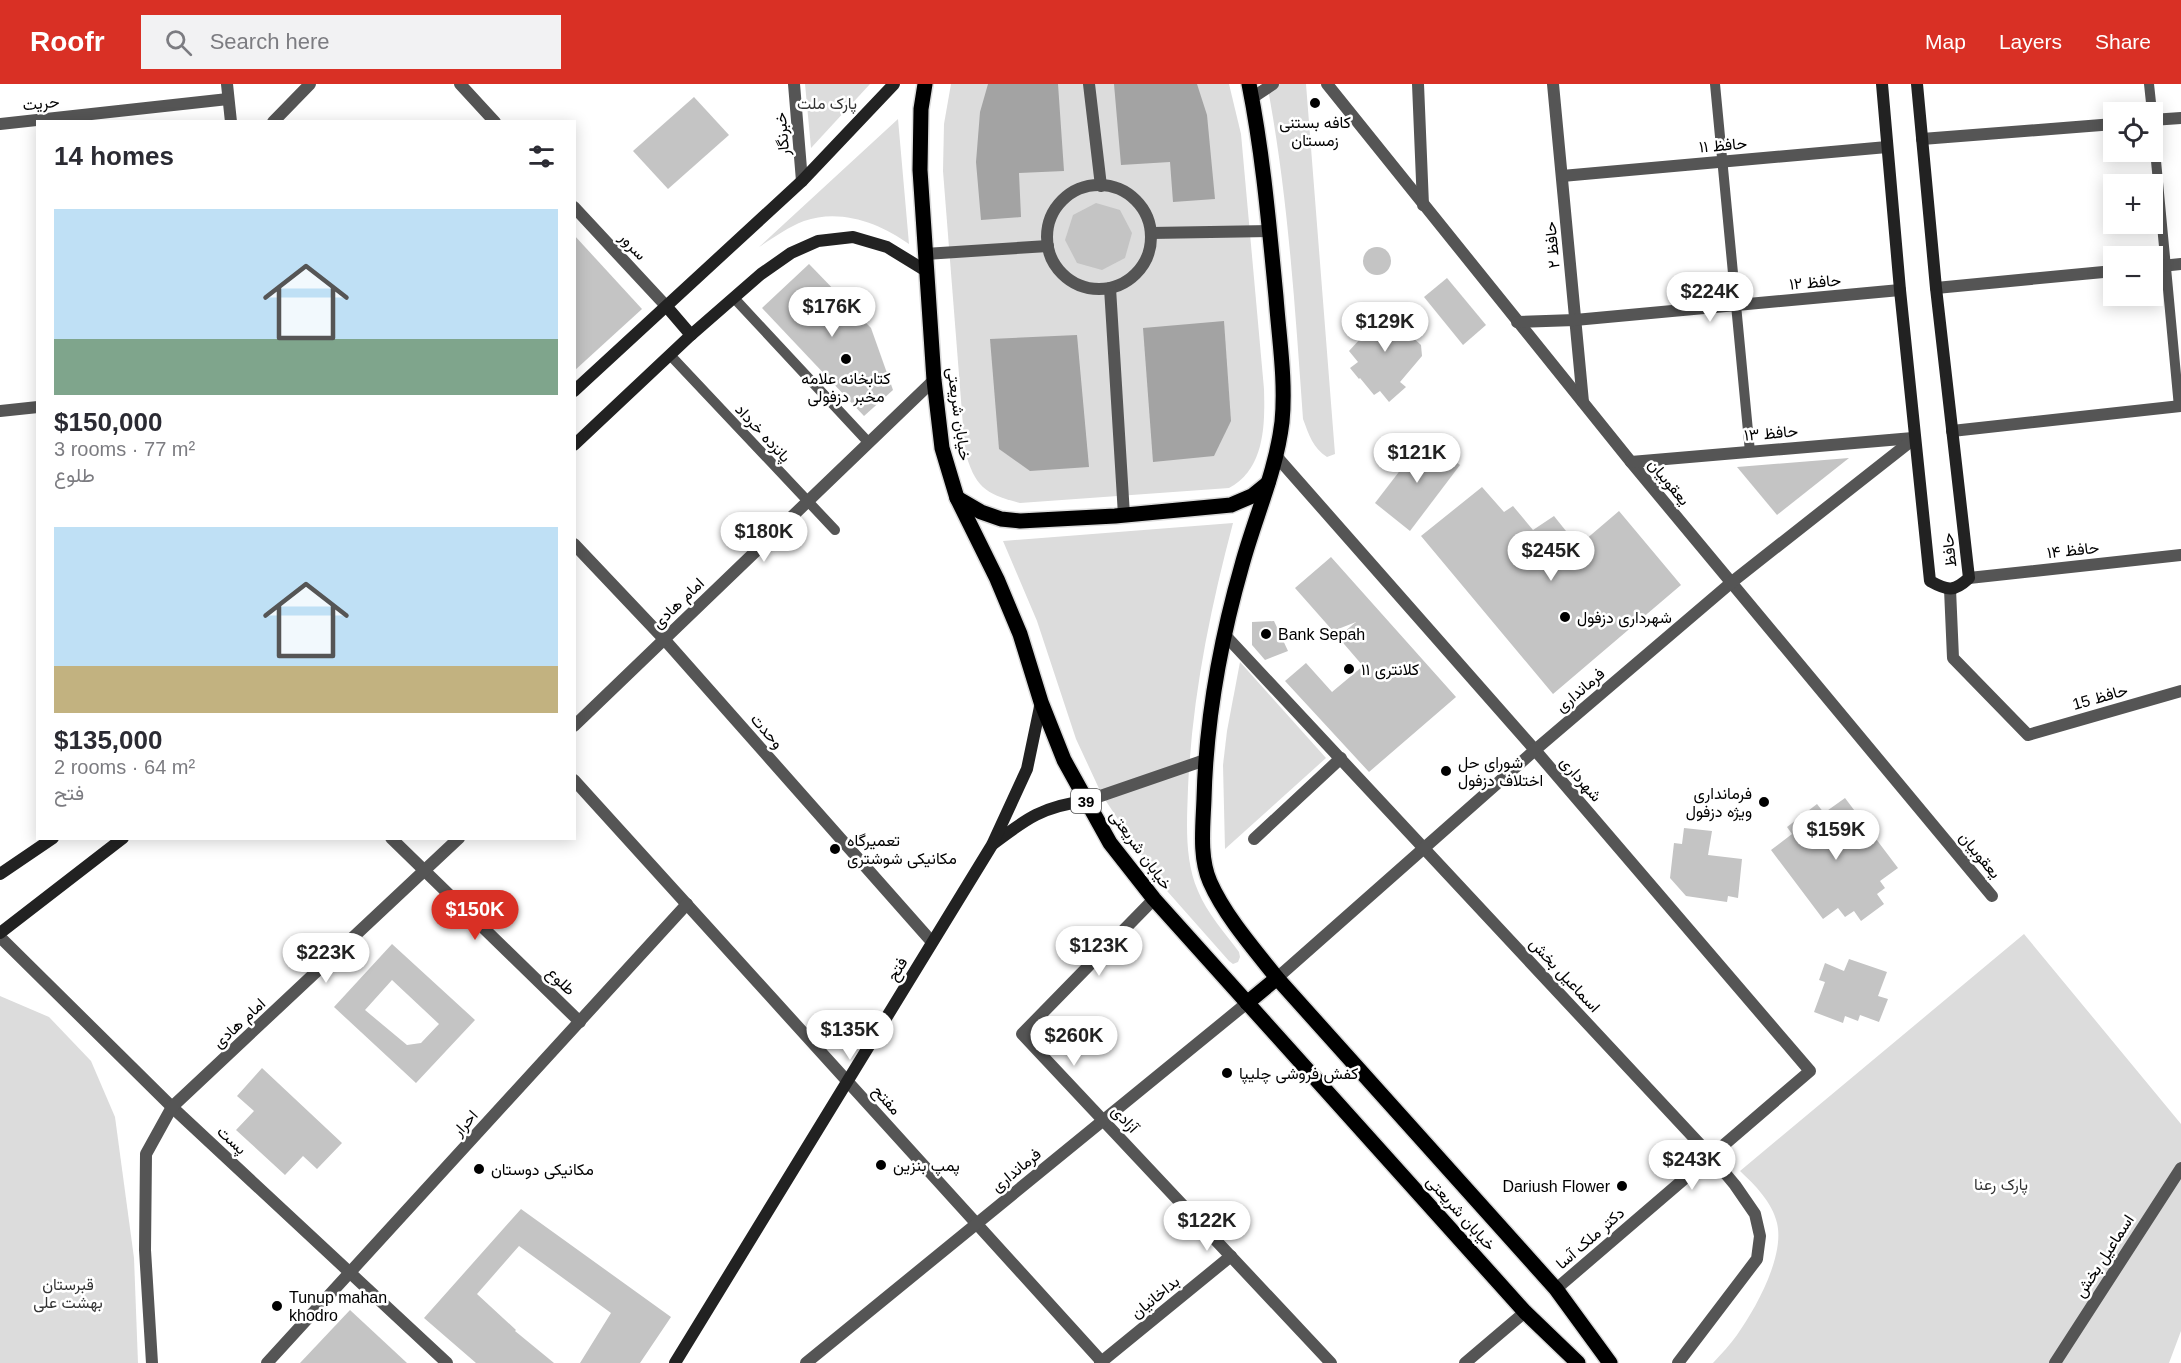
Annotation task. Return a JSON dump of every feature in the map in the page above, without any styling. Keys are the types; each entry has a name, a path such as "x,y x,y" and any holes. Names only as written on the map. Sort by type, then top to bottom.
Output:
{"main road":[{"path":"576,389 802,181 894,84"},
{"name":"خیابان شریعتی","path":"925,84 921,109 920,170 934,380 942,448 957,498 997,579 1020,634 1041,702 1064,760 1110,843 1154,899 1526,1312 1578,1363"},
{"name":"حافظ","path":"1882,84 1900,290 1930,582 1950,589 1959,587 1969,578 1936,288 1917,84"},
{"name":"خیابان شریعتی","path":"1251,91 1270,231 1282,367 1282,419 1277,457 1242,562 1224,634 1205,760 1204,859 1210,882 1238,929 1277,978 1556,1289 1611,1363"},
{"path":"576,443 691,335 761,274 791,253 818,241 853,237 887,247 926,271"},
{"path":"667,307 691,335"},
{"path":"957,498 981,512 1001,519 1020,521 1124,515 1231,505 1252,496 1268,483"},
{"name":"فتح","path":"675,1363 992,845 1027,769 1041,702"},
{"path":"992,845 1026,819 1044,810 1064,803 1086,801"},
{"path":"0,874 50,840"},
{"path":"0,935 120,840"},
{"path":"1247,1003 1277,978"}],"street":[{"path":"227,84 231,120"},
{"path":"275,120 310,84"},
{"path":"460,84 493,120"},
{"name":"خبرنگار","path":"794,84 802,181"},
{"path":"1089,84 1101,186"},
{"path":"1251,91 1273,84"},
{"name":"یعقوبیان","path":"1327,84 1583,404 1992,896"},
{"path":"1418,84 1423,205"},
{"name":"حافظ ۲","path":"1553,84 1583,404"},
{"name":"حریت","path":"51,120 228,99"},
{"path":"2163,119 2181,118"},
{"name":"حریت","path":"0,124 36,121"},
{"path":"1922,140 2103,125"},
{"name":"حافظ ۱۱","path":"1562,176 1887,147"},
{"path":"1088,187 1113,188 1135,200 1148,221 1150,233 1147,258 1141,268 1127,281 1110,288 1098,289 1075,283 1057,268 1048,246 1050,220 1060,204 1076,191 1088,187"},
{"name":"سرور","path":"576,209 667,307"},
{"path":"1150,233 1270,231"},
{"path":"925,254 1048,246"},
{"path":"2163,265 2181,264"},
{"path":"1936,288 2103,272"},
{"path":"1110,288 1124,515"},
{"name":"حافظ ۱۲","path":"1518,322 1575,320 1900,290"},
{"name":"امام هادی","path":"576,724 934,380"},
{"path":"1952,431 2180,406"},
{"path":"0,411 36,407"},
{"name":"حافظ ۱۳","path":"1631,462 1915,438"},
{"name":"فرمانداری","path":"1277,978 1535,750 1732,582 1915,438"},
{"name":"شهرداری","path":"1277,457 1535,750 1810,1071"},
{"name":"وحدت","path":"576,546 664,639 932,942"},
{"name":"حافظ ۱۴","path":"1969,578 2181,555"},
{"name":"حافظ 15","path":"1950,589 1953,658 2028,735 2181,691"},
{"name":"اسماعیل بخش","path":"1224,634 1710,1155 1755,1214 1760,1236 1757,1259 1678,1363"},
{"path":"1254,839 1341,758"},
{"path":"1086,801 1205,760"},
{"name":"مفتح","path":"576,782 1101,1363"},
{"name":"طلوع","path":"393,840 580,1022"},
{"name":"امام هادی","path":"152,1363 145,1250 146,1154 172,1107 457,840"},
{"name":"آزادی","path":"1154,899 1022,1034 1331,1363"},
{"name":"احرار","path":"267,1363 687,904"},
{"name":"پست","path":"0,935 172,1107 352,1272 447,1363"},
{"name":"فرمانداری","path":"806,1363 1247,1003"},
{"name":"دکتر ملک آسا","path":"1556,1289 1810,1071"},
{"name":"اسماعیل بخش","path":"2055,1363 2181,1168"},
{"name":"بداخانیان","path":"1101,1363 1231,1256"},
{"path":"1465,1363 1526,1312"}],"lane":[{"path":"1715,84 1750,452"},
{"path":"2150,84 2151,102"},
{"path":"2157,162 2180,406"},
{"path":"734,298 869,443"},
{"name":"پانزده خرداد","path":"670,356 835,531"}],"green space":[{"name":"پارک ملت","path":"805,84 870,84 811,148"},
{"path":"951,84 1229,84 1241,134 1264,389 1263,431 1260,444 1256,458 1241,480 1229,488 1020,503 990,492 978,481 965,451 943,171 944,124"},
{"path":"1267,84 1306,84 1335,454 1327,457 1315,445 1303,419 1286,209"},
{"path":"898,119 909,244 873,224 832,216 818,217 798,223 759,247"},
{"path":"1233,523 1203,654 1193,721 1187,827 1190,866 1198,891 1206,907 1239,952 1238,962 1233,964 1160,883 1102,795 1076,739 1037,621 1003,541"},
{"path":"1240,662 1326,758 1225,849 1223,765"},
{"name":"پارک رعنا","path":"2024,934 2181,1124 2181,1331 2169,1363 1713,1363 1745,1324 1767,1281 1777,1251 1778,1236 1775,1215 1757,1188 1740,1171"},
{"name":"قبرستان بهشت علی","path":"0,996 49,1017 91,1061 115,1117 134,1258 138,1363 0,1363"}],"shaded area":[{"path":"988,84 1058,84 1064,171 1019,173 1021,217 981,220 976,162 980,112"},
{"path":"1114,84 1197,84 1207,115 1215,199 1173,202 1170,162 1121,165"},
{"path":"1224,321 1231,421 1214,456 1153,462 1143,328"},
{"path":"1077,335 1089,467 1030,471 999,449 990,339"}],"building":[{"path":"694,97 729,135 668,189 633,151"},
{"path":"1096,203 1120,210 1132,233 1125,258 1102,270 1077,263 1065,240 1073,215"},
{"path":"576,237 642,309 576,369"},
{"path":"1377,247 1387,251 1391,261 1387,271 1377,275 1367,271 1363,261 1367,251"},
{"name":"کتابخانه علامه مخبر دزفولی","path":"809,264 871,328 893,390 864,416 762,308"},
{"path":"1447,278 1486,325 1463,345 1424,297"},
{"path":"1392,303 1406,318 1399,325 1421,345 1422,356 1400,382 1406,387 1389,402 1380,391 1374,395 1350,368 1358,362 1349,351 1360,339 1355,334 1378,310 1382,313"},
{"path":"1425,438 1460,465 1410,531 1375,503"},
{"path":"1849,458 1777,515 1737,467"},
{"path":"1482,487 1504,512 1513,506 1533,530 1554,516 1578,546 1619,511 1681,585 1553,694 1421,536"},
{"path":"1331,557 1456,697 1369,772 1285,681 1306,663 1332,692 1363,666 1338,637 1356,622 1333,631 1295,588"},
{"name":"Bank Sepah","path":"1274,621 1288,651 1265,660 1252,645 1252,622"},
{"path":"1845,798 1898,868 1880,881 1885,888 1877,894 1884,904 1861,921 1854,911 1845,917 1838,908 1823,919 1771,850 1792,834 1787,827 1817,804 1824,813"},
{"path":"1684,828 1712,831 1708,855 1742,859 1738,898 1728,896 1727,902 1686,896 1670,878 1674,843 1682,844"},
{"path":"392,944 475,1020 416,1083 334,1007","holes":["392,980 439,1024 421,1043 407,1045 365,1010"]},
{"path":"1849,959 1887,972 1878,996 1888,999 1879,1022 1860,1015 1858,1021 1845,1016 1843,1023 1814,1012 1825,982 1819,980 1825,963 1844,971"},
{"path":"262,1068 342,1143 317,1169 303,1156 285,1175 236,1130 254,1111 237,1096"},
{"path":"521,1209 671,1317 640,1363 580,1363 611,1313 519,1246 477,1294 515,1331 554,1363 476,1363 424,1318"},
{"path":"350,1310 407,1363 300,1363"}],"place":[{"name":"کافه بستنی زمستان","path":"1315,103"},
{"name":"کتابخانه علامه مخبر دزفولی","path":"846,359"},
{"name":"شهرداری دزفول","path":"1565,617"},
{"name":"Bank Sepah","path":"1266,634"},
{"name":"کلانتری ۱۱","path":"1349,669"},
{"name":"شورای حل اختلاف دزفول","path":"1446,771"},
{"name":"فرمانداری ویژه دزفول","path":"1764,802"},
{"name":"تعمیرگاه مکانیکی شوشتری","path":"835,849"},
{"name":"کفش فروشی چلیپا","path":"1227,1073"},
{"name":"پمپ بنزین","path":"881,1165"},
{"name":"مکانیکی دوستان","path":"479,1169"},
{"name":"Dariush Flower","path":"1622,1186"},
{"name":"Tunup mahan khodro","path":"277,1306"}]}
